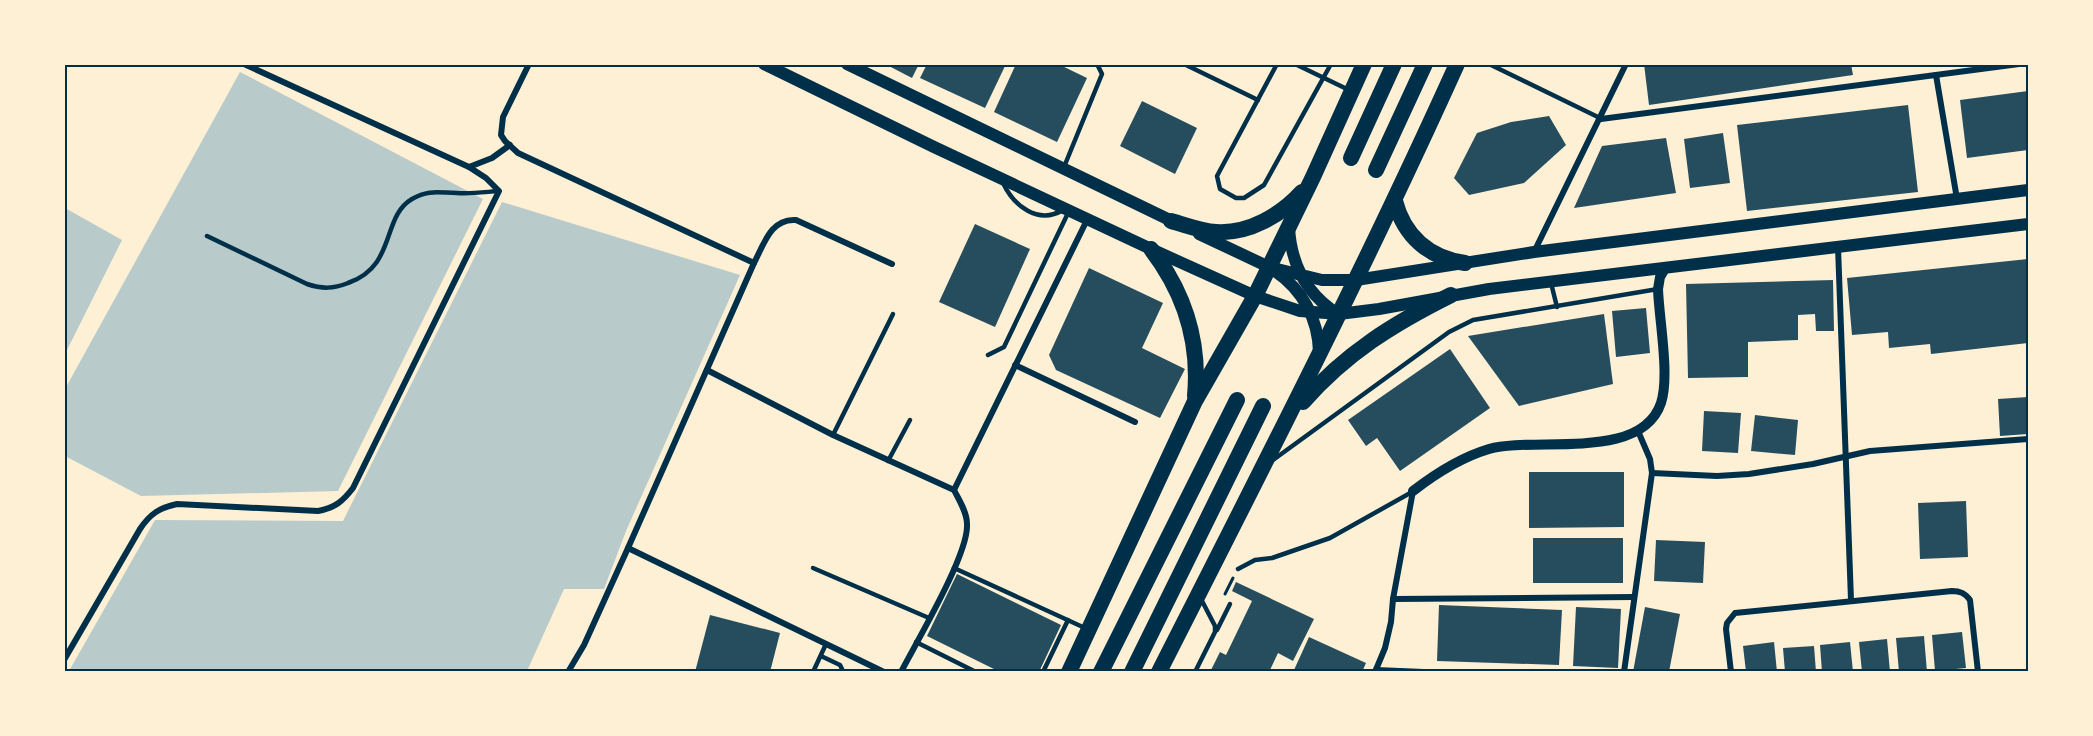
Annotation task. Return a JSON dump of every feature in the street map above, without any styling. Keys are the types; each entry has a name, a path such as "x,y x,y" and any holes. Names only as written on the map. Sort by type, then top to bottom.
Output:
{"highway":[{"path":"1069,672 1195,401 1255,296 1313,177 1364,64"},
{"path":"1351,158 1394,64"},
{"path":"1376,170 1425,64"},
{"path":"1159,672 1395,201 1457,64"},
{"path":"1171,221 1218,232 1249,227 1285,208 1305,189 1313,177"},
{"path":"1395,201 1404,224 1419,244 1440,257 1465,263"},
{"path":"1151,249 1174,283 1187,315 1196,361 1195,401"},
{"path":"1284,426 1317,386 1355,352 1398,322 1451,295"},
{"path":"1101,672 1237,400"},
{"path":"1132,672 1263,406"}],"main road":[{"path":"764,64 1151,249 1255,296 1310,312 1339,314 1551,281 2028,224"},
{"path":"847,64 1063,170 1269,267 1322,280 1356,280 1534,252 2028,190"},
{"path":"1289,227 1292,252 1300,275 1321,301 1339,314"},
{"path":"1269,267 1293,286 1310,312 1318,341 1319,356"}],"street":[{"path":"64,660 149,515 163,507 177,504 318,511 331,509 344,500 353,488 499,191 486,178 469,167 244,64"},
{"path":"529,64 503,117 501,135 510,146 518,153 754,262"},
{"path":"1534,252 1626,64"},
{"path":"1601,119 1936,75 1957,68 2019,64"},
{"path":"1936,75 1957,199"},
{"path":"469,167 492,158 510,146"},
{"path":"568,672 584,645 754,262 771,231 779,223 796,220 892,264"},
{"path":"954,490 1088,220"},
{"path":"1838,246 1851,600"},
{"path":"1424,672 1376,671 1385,648 1391,622 1393,599 1413,491 1428,479 1488,449 1512,445 1558,445 1610,441 1638,431 1654,416 1661,404 1665,387 1658,289 1666,267"},
{"path":"1015,365 1135,422"},
{"path":"707,370 833,435 954,490 967,522 967,537 954,568 901,672"},
{"path":"1624,672 1652,473 1650,459 1638,431"},
{"path":"1652,473 1717,476 1749,474 1792,468 1870,451 2028,439"},
{"path":"628,548 884,672"},
{"path":"1731,672 1726,629 1727,623 1736,613 1952,591 1966,594 1972,607 1978,672"},
{"path":"1393,599 1634,597"}],"lane":[{"path":"1063,170 1102,74 1097,64"},
{"path":"1184,64 1258,100"},
{"path":"1277,64 1217,176 1220,189 1225,194 1236,198 1244,198 1264,186 1332,64"},
{"path":"1295,64 1352,91"},
{"path":"1489,64 1601,119"},
{"path":"1000,178 1009,195 1018,205 1031,212 1044,216 1054,215 1063,207"},
{"path":"207,236 307,285 335,288 358,280 372,269 382,255 401,207 414,198 434,191 457,193 499,191"},
{"path":"988,355 1004,347 1063,207"},
{"path":"1551,281 1557,307"},
{"path":"1263,467 1449,332 1473,320 1658,289"},
{"path":"833,435 893,314"},
{"path":"888,461 910,420"},
{"path":"1238,569 1255,560 1272,558 1330,538 1413,491"},
{"path":"813,568 929,618"},
{"path":"954,568 1088,629"},
{"path":"1199,594 1215,626 1215,632"},
{"path":"1195,672 1230,604"},
{"path":"1043,672 1068,620"},
{"path":"916,642 976,672"},
{"path":"813,672 826,644"},
{"path":"821,656 840,665 841,672"}],"path":[{"path":"1230,604 1225,594 1238,569"}],"shaded area":[{"path":"240,72 483,199 338,491 141,496 65,456 65,389"},
{"path":"502,202 740,275 626,531 604,589 564,589 527,671 69,671 155,520 343,521"},
{"path":"65,208 122,240 65,354"}],"building":[{"path":"885,64 919,64 912,78"},
{"path":"927,64 1006,64 985,108 920,78"},
{"path":"1016,64 1058,64 1087,78 1057,142 994,112"},
{"path":"1644,64 1851,64 1853,75 1649,105"},
{"path":"2028,91 2028,150 1967,158 1960,100"},
{"path":"1142,101 1197,128 1175,174 1120,146"},
{"path":"1908,105 1918,192 1747,211 1737,125"},
{"path":"1549,116 1566,145 1524,183 1469,195 1454,178 1477,133 1511,122"},
{"path":"1723,133 1730,183 1690,188 1684,139"},
{"path":"1666,138 1676,193 1574,208 1602,146"},
{"path":"975,224 1030,249 995,327 939,302"},
{"path":"2028,259 2028,343 1931,354 1930,344 1889,348 1888,332 1852,335 1847,278"},
{"path":"1089,268 1163,303 1142,348 1185,369 1160,418 1056,370 1049,355"},
{"path":"1833,280 1834,331 1816,331 1815,314 1798,315 1798,340 1748,342 1748,377 1688,378 1686,284"},
{"path":"1646,308 1650,353 1616,357 1612,311"},
{"path":"1604,314 1613,384 1519,406 1468,336"},
{"path":"1450,349 1490,408 1400,471 1377,438 1366,446 1348,420"},
{"path":"2028,397 2028,434 2000,436 1998,399"},
{"path":"1704,411 1741,413 1738,453 1702,451"},
{"path":"1755,415 1798,420 1795,455 1751,451"},
{"path":"1529,472 1624,472 1624,527 1529,528"},
{"path":"1966,501 1968,557 1920,559 1918,503"},
{"path":"1533,538 1623,538 1623,583 1533,583"},
{"path":"1656,540 1705,542 1703,583 1654,581"},
{"path":"957,574 1061,625 1039,672 1000,672 927,636"},
{"path":"1236,582 1314,619 1293,661 1278,653 1269,672 1210,672 1220,652 1226,655 1252,601 1232,591"},
{"path":"1439,605 1562,610 1559,665 1437,661"},
{"path":"1576,607 1621,609 1618,668 1573,666"},
{"path":"1645,607 1680,614 1669,672 1633,672"},
{"path":"710,615 780,633 770,672 695,672"},
{"path":"1962,632 1966,668 1935,671 1932,635"},
{"path":"1924,636 1927,672 1899,672 1896,638"},
{"path":"1309,637 1366,663 1362,672 1297,672 1294,670"},
{"path":"1887,639 1890,672 1862,672 1859,642"},
{"path":"1774,642 1777,672 1746,672 1743,646"},
{"path":"1850,642 1853,672 1822,672 1820,645"},
{"path":"1814,646 1816,672 1785,672 1783,648"}]}
